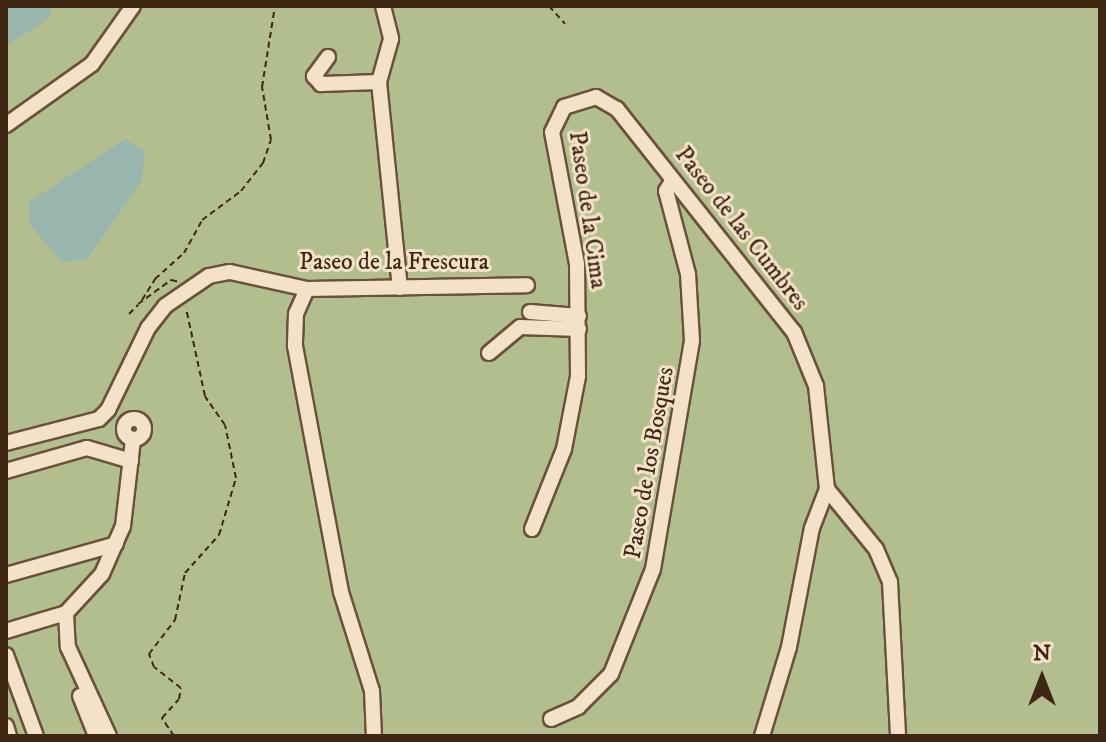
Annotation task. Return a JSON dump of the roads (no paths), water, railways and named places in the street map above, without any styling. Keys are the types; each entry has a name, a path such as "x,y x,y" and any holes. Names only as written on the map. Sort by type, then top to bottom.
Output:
{"street":[{"path":"6,125 92,64 133,6"},
{"path":"383,6 391,39 379,82 400,288"},
{"path":"328,57 314,76 321,84 379,82"},
{"name":"Paseo de las Cumbres","path":"583,98 596,97 617,109 794,332 816,386 827,489"},
{"name":"Paseo de la Cima","path":"532,529 564,449 578,376 579,322 569,209 552,132 564,107 583,98"},
{"name":"Paseo de los Bosques","path":"551,719 578,707 611,674 653,569 692,341 688,274 666,191 673,180"},
{"name":"Paseo de la Frescura","path":"6,443 99,419 108,410 148,328 183,290 209,276 230,272 307,289 527,285"},
{"path":"279,283 296,314"},
{"path":"307,289 296,314 295,346 341,592 372,691 374,736"},
{"path":"530,312 579,322"},
{"path":"489,353 520,327 579,322"},
{"path":"6,631 66,613 94,585 116,544 133,439"},
{"path":"6,471 87,448 131,461"},
{"path":"762,736 789,647 816,516 827,489 876,549 890,582 898,736"},
{"path":"6,575 116,544"},
{"path":"66,613 68,647 109,736"},
{"path":"8,663 36,736"},
{"path":"78,672 80,697 96,736"},
{"path":"6,726 9,736"}],"water":[{"path":"6,6 52,6 50,18 6,46"},
{"path":"125,139 145,151 142,180 87,259 62,262 30,225 29,202"}]}
